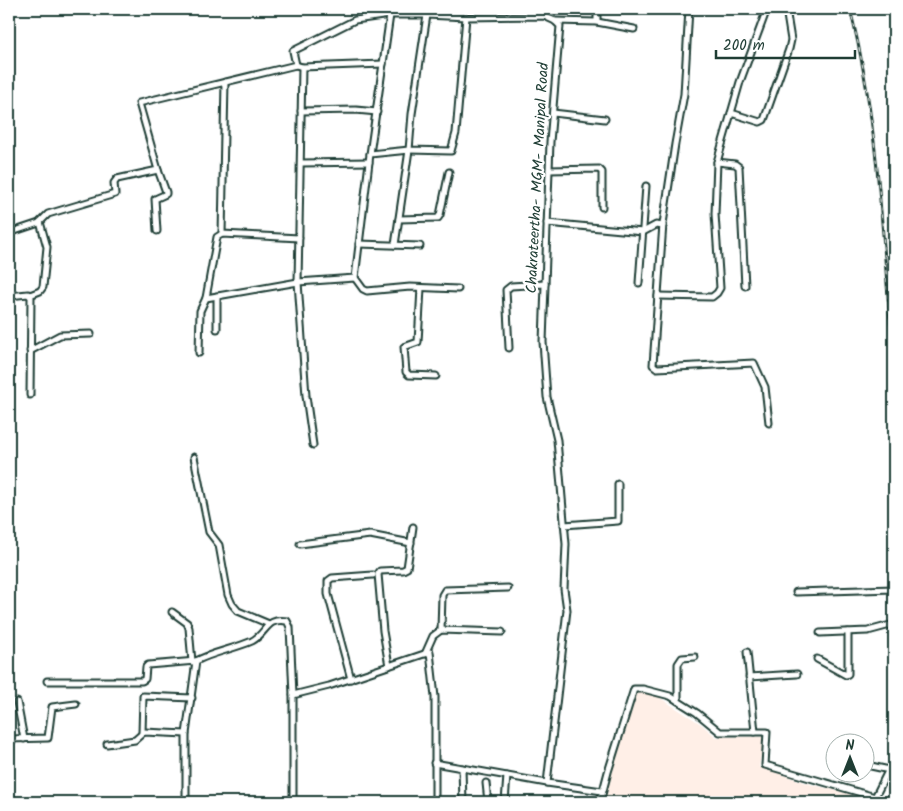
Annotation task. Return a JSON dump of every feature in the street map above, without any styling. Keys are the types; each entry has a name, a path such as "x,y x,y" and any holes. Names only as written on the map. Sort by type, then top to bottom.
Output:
{"street":[{"path":"388,9 390,15 384,64 370,154 355,278 363,289 367,291 421,288 458,289"},
{"path":"518,9 518,16"},
{"path":"597,9 597,22"},
{"path":"689,9 684,94 663,226 653,365 654,367 754,363 765,388 769,423"},
{"path":"658,296 712,297 720,288 715,214 717,162 740,82 767,9"},
{"path":"730,113 760,122 764,120 790,49 786,9"},
{"path":"313,445 306,396 298,282 301,111 299,66 293,50 355,20 390,15 466,17 544,16 555,21 597,22 634,29"},
{"path":"396,245 412,114 427,15"},
{"path":"370,154 409,150 451,151 456,133 466,17"},
{"name":"Chakrateertha- MGM- Manipal Road","path":"547,783 567,610 564,589 566,544 558,440 547,397 544,351 549,170 560,26 555,21"},
{"path":"157,231 155,199 166,194 166,192 139,102 299,66 384,64"},
{"path":"222,234 225,82"},
{"path":"301,111 356,110 377,112"},
{"path":"553,114 605,119"},
{"path":"301,163 369,162"},
{"path":"717,162 734,164 739,167 745,286"},
{"path":"549,170 599,169 602,172 602,207"},
{"path":"9,233 40,222 48,214 115,194 114,183 117,179 158,170"},
{"path":"399,219 438,218 449,172"},
{"path":"639,283 646,186"},
{"path":"9,296 30,295 40,291 43,287 47,247 40,222"},
{"path":"547,223 643,232 656,225 663,226"},
{"path":"199,353 200,311 206,298 217,238 222,234 299,238"},
{"path":"359,244 420,246"},
{"path":"206,298 298,282 355,278"},
{"path":"509,348 506,290 511,286 545,284"},
{"path":"421,288 418,342 404,348 406,372 409,375 436,376"},
{"path":"30,295 30,395"},
{"path":"217,296 217,329"},
{"path":"30,351 60,335 91,334"},
{"path":"194,457 209,532 219,546 228,595 232,604 238,611 269,624"},
{"path":"564,524 618,521 618,484"},
{"path":"389,666 383,630 378,574 380,571 405,569 413,527"},
{"path":"300,544 370,534 411,543"},
{"path":"351,679 328,594 328,581 332,578 373,575"},
{"path":"441,630 442,595 444,590 508,588"},
{"path":"796,592 894,589"},
{"path":"172,612 187,624 189,628 194,662 192,698 186,734 186,802"},
{"path":"47,681 142,680 145,679 146,667 148,665 194,662 251,641 264,632 269,624 277,620 284,620 289,624 293,695 293,802"},
{"path":"820,633 868,631 894,624"},
{"path":"425,654 433,636 441,630 502,632"},
{"path":"817,659 841,674 848,674 848,632"},
{"path":"293,695 329,686 430,652 435,697 435,802"},
{"path":"747,652 755,732"},
{"path":"678,700 678,664 682,658 695,657"},
{"path":"749,677 797,674"},
{"path":"600,802 634,690 643,689 670,696 697,713 720,732 767,732 766,765 875,800 891,770 876,767"},
{"path":"107,744 135,740 142,733 143,696 192,698"},
{"path":"17,702 24,739"},
{"path":"9,770 9,739 48,738 52,707 76,704"},
{"path":"142,733 186,734"},
{"path":"434,763 602,791"},
{"path":"462,768 463,802"},
{"path":"505,802 507,776"},
{"path":"486,783 488,802"}],"shaded area":[{"path":"637,691 657,696 701,724 716,737 764,737 759,767 813,785 862,797 864,802 604,802 606,788"}],"railway":[{"path":"850,9 860,53 874,141 894,365"}]}
